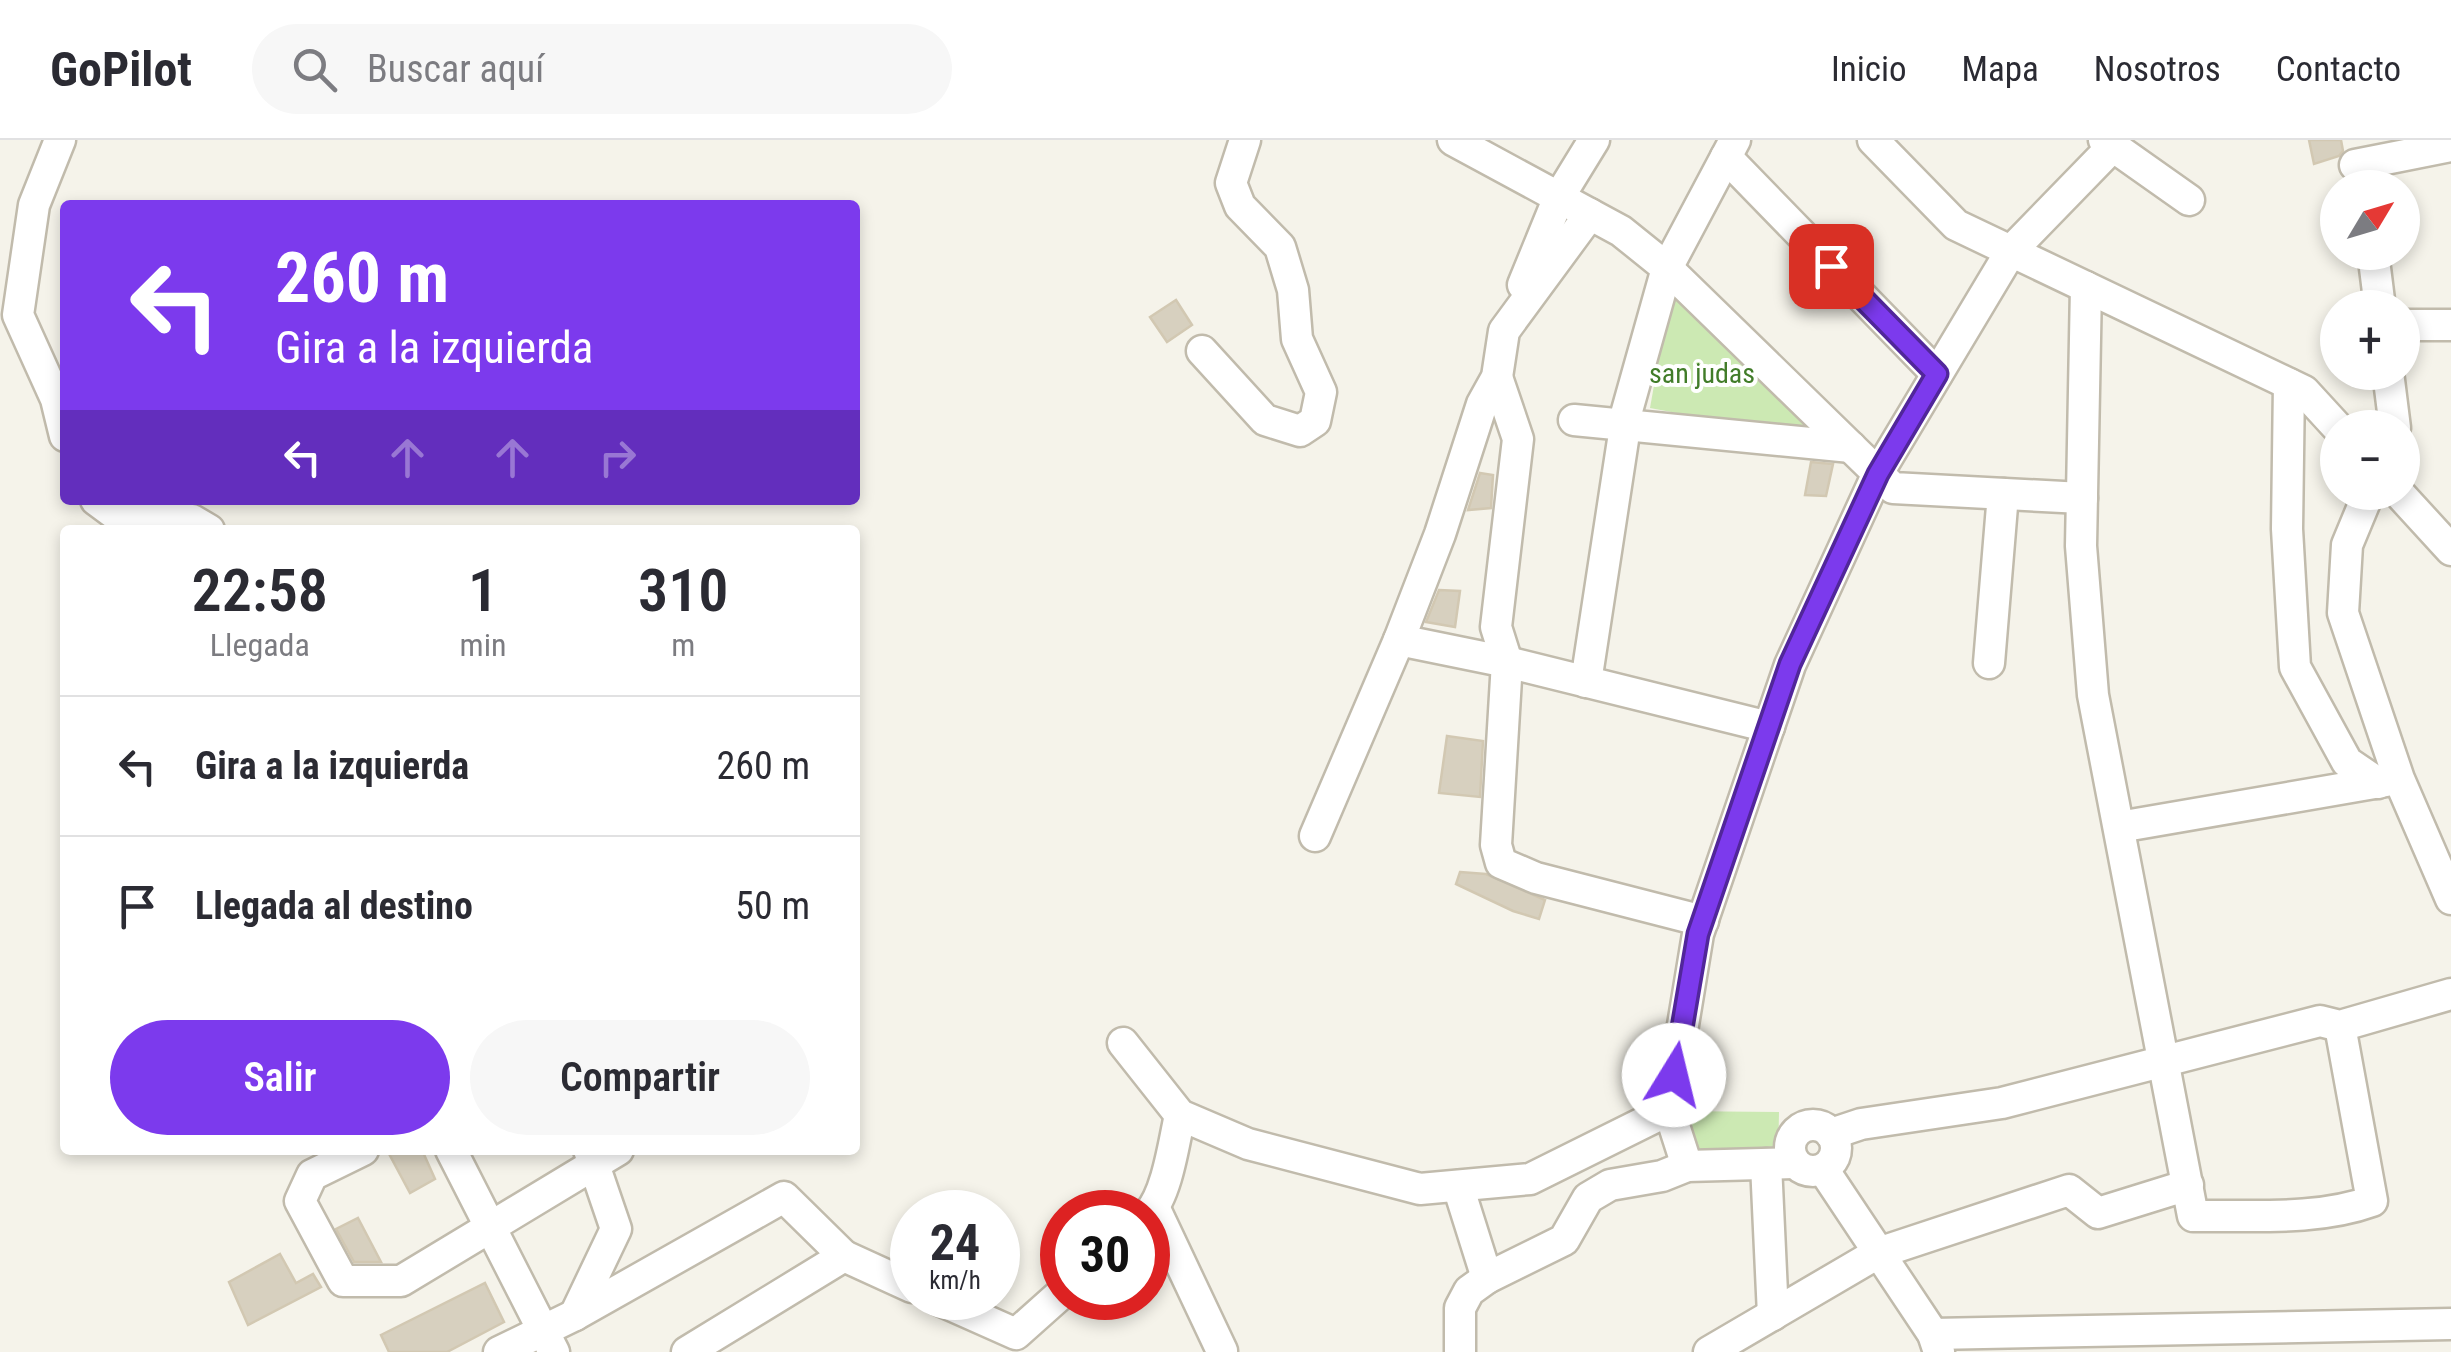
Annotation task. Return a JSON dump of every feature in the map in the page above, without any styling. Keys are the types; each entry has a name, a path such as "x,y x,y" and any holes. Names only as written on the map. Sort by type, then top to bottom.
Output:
{"street":[{"path":"60,140 34,205 18,315 60,415"},
{"path":"1202,351 1265,420 1300,431 1315,421 1321,392 1297,339 1292,290 1280,248 1240,206 1231,184 1246,140"},
{"path":"1453,140 1621,231 1667,268 1893,488 2082,498"},
{"path":"1315,836 1440,534 1482,404 1497,377 1504,332 1559,197 1594,140"},
{"path":"1873,140 1956,224 2297,388 2320,410"},
{"path":"1687,1166 1668,1110 1702,921 1790,664 1878,474 2011,251 2109,143 2190,200"},
{"path":"2356,164 2451,146"},
{"path":"1586,682 1623,433 1667,268 1730,149 1937,374"},
{"path":"1504,332 1590,214"},
{"path":"2086,287 2081,546 2093,695 2194,1216 2313,1213 2347,1210 2372,1201 2340,1026"},
{"path":"2420,326 2451,325"},
{"path":"1497,377 1518,438 1496,627 1507,662 1496,845 1501,863 1536,878 1702,921"},
{"path":"2297,388 2287,529 2295,667 2346,762 2389,781"},
{"path":"1574,420 1623,433 1851,447"},
{"path":"1989,662 2003,494"},
{"path":"102,505 118,517 192,520 200,525"},
{"path":"2362,510 2347,545 2343,613 2389,781 2451,899"},
{"path":"2416,510 2451,550"},
{"path":"1399,640 1507,662 1769,727"},
{"path":"2119,827 2389,781"},
{"path":"1831,1134 1861,1124 2002,1103 2320,1021 2340,1026 2445,995"},
{"path":"1124,1043 1180,1116 1248,1144 1420,1190 1530,1179 1668,1110"},
{"path":"1157,1190 1180,1116"},
{"path":"1460,1352 1460,1308 1469,1291 1564,1240 1588,1198 1610,1185 1662,1176 1687,1166 1794,1166 1833,1161 1836,1152 1831,1134 1815,1125 1798,1130 1789,1146 1794,1166 1773,1315"},
{"path":"353,1155 312,1175 300,1201 343,1281 401,1281 490,1229 600,1155"},
{"path":"453,1155 549,1341"},
{"path":"575,1316 616,1229 601,1155"},
{"path":"1794,1166 1878,1253 1936,1343 2438,1324"},
{"path":"1709,1352 1878,1253 2069,1190 2098,1213 2188,1185"},
{"path":"1458,1186 1487,1278"},
{"path":"499,1352 549,1341 575,1316 784,1198 844,1256 890,1277"},
{"path":"1170,1249 1222,1352"},
{"path":"687,1352 844,1256"},
{"path":"985,1320 1016,1334 1040,1312"}],"green space":[{"name":"san judas","path":"1672,284 1846,445 1650,408"},
{"path":"1670,1111 1779,1112 1778,1162 1700,1154"}],"building":[{"path":"2309,140 2341,140 2343,151 2314,164"},
{"path":"1176,300 1192,325 1167,342 1150,317"},
{"path":"1811,462 1833,464 1826,496 1805,495"},
{"path":"1480,473 1493,475 1491,508 1468,510"},
{"path":"1439,590 1460,591 1455,627 1426,622"},
{"path":"1447,736 1483,741 1480,797 1439,793"},
{"path":"1460,872 1486,874 1545,900 1539,919 1456,884"},
{"path":"390,1155 424,1155 435,1179 410,1193"},
{"path":"358,1218 381,1262 354,1262 336,1229"},
{"path":"280,1254 296,1283 313,1274 321,1287 248,1325 229,1282"},
{"path":"485,1283 504,1322 447,1352 389,1352 381,1335"}],"route":[{"path":"1674,1075 1698,934 1790,664 1878,474 1937,374 1831,266"}]}
